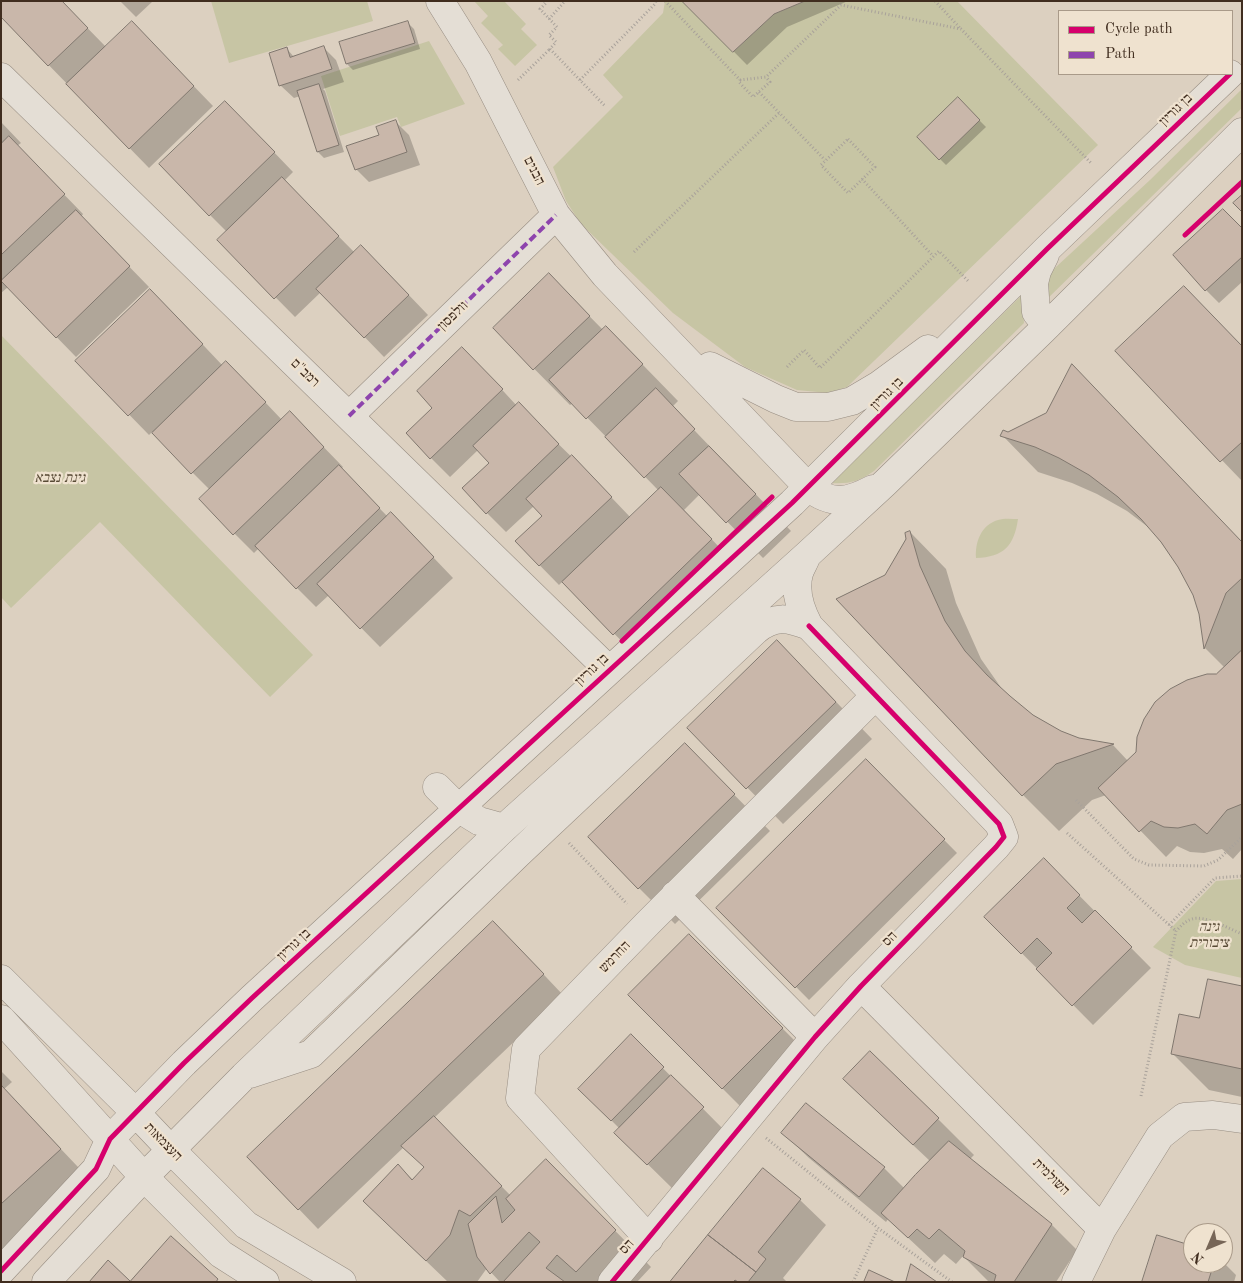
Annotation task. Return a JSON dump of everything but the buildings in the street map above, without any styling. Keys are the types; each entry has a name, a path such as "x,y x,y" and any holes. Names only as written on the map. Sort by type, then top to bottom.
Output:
{"street":[{"name":"הבנים","path":"440,1 478,62 556,216 605,275 811,492"},
{"name":"בן גוריון","path":"1233,71 1242,62"},
{"name":"בן גוריון","path":"1,1271 96,1169 110,1139 184,1063 252,998 609,670 811,492 1048,249 1229,75"},
{"name":"רמב\"ם","path":"1,77 609,670"},
{"path":"46,1282 144,1177 244,1076 504,828 885,483 1047,326 1242,132"},
{"name":"וולפסון","path":"350,416 556,216"},
{"name":"בן גוריון","path":"1047,326 1036,312 1034,283 1037,271 1048,249"},
{"path":"710,366 796,407 828,406 852,401 879,385 1002,295"},
{"name":"הבנים","path":"652,324 710,366 810,467 811,492"},
{"path":"811,492 844,500 858,497 885,483"},
{"path":"809,626 800,610 798,575 815,548 829,517 811,492"},
{"path":"244,1076 311,1054 550,824 766,622 790,619 809,626"},
{"name":"הס","path":"612,1282 815,1037 861,986 1004,837 999,824 809,626"},
{"name":"החרמש","path":"649,1239 520,1098 526,1049 675,895 875,696"},
{"path":"436,829 440,804 437,787 458,808 479,821 504,828"},
{"path":"675,895 815,1037"},
{"name":"העצמאות","path":"1,979 246,1225 342,1282"},
{"name":"השולמית","path":"861,986 1102,1229"},
{"path":"1,1019 144,1177 221,1254 265,1282"},
{"path":"1076,1282 1102,1229 1160,1136 1184,1117 1213,1115 1242,1119"}],"path":[{"path":"517,80 556,42 549,35 557,27 540,9 546,3 544,1"},
{"path":"549,19 566,1"},
{"path":"580,80 656,1"},
{"path":"665,1 740,80 738,82 753,97 770,82 766,77"},
{"path":"740,80 766,77 842,5 849,1"},
{"path":"935,1 1091,163"},
{"path":"842,5 961,29"},
{"path":"550,49 605,106"},
{"path":"759,92 825,160"},
{"path":"634,252 779,113"},
{"path":"848,139 875,167 862,179 848,192 821,165 848,139"},
{"path":"862,179 933,256"},
{"path":"787,367 804,350 820,368 939,251 969,282"},
{"path":"1076,800 1134,859 1149,865 1204,866 1218,860 1242,837"},
{"path":"550,824 620,897"},
{"path":"1067,833 1176,932"},
{"path":"1169,925 1215,878 1242,876"},
{"path":"1141,1096 1176,932 1185,922 1194,918 1205,919 1242,934"},
{"path":"745,1122 878,1228 952,1282"},
{"path":"853,1282 878,1228"}],"green space":[{"path":"211,1 367,1 373,21 229,63"},
{"path":"474,1 504,1 526,24 521,29 537,45 515,66 498,49 503,45 481,23 488,16"},
{"path":"665,1 682,1 733,52 774,14 805,1 957,1 1098,145 847,387 828,393 797,390 745,367 673,313 581,224 566,201 553,167 623,97 603,75 663,13"},
{"path":"429,41 465,104 401,127 397,117 340,136 321,76"},
{"path":"1242,89 1242,108 1042,304 1043,279 1150,180"},
{"path":"1022,295 1024,323 874,471 853,482 830,483"},
{"name":"גינת נצבא","path":"1,335 313,655 270,697 100,522 11,608 1,597"},
{"path":"1000,519 1018,519 1014,536 1006,548 994,555 976,558 978,540 987,526"},
{"name":"גינה ציבורית","path":"1242,879 1242,978 1185,965 1153,947 1216,881"}],"marked path":[{"path":"349,416 556,215"}],"cycle path":[{"path":"1,1271 96,1169 110,1139 184,1063 252,998 792,503 1047,249 1229,75"},
{"path":"1185,235 1242,182"},
{"path":"622,641 772,497"},
{"path":"612,1282 815,1037 861,986 1004,837 999,824 809,626"}]}
